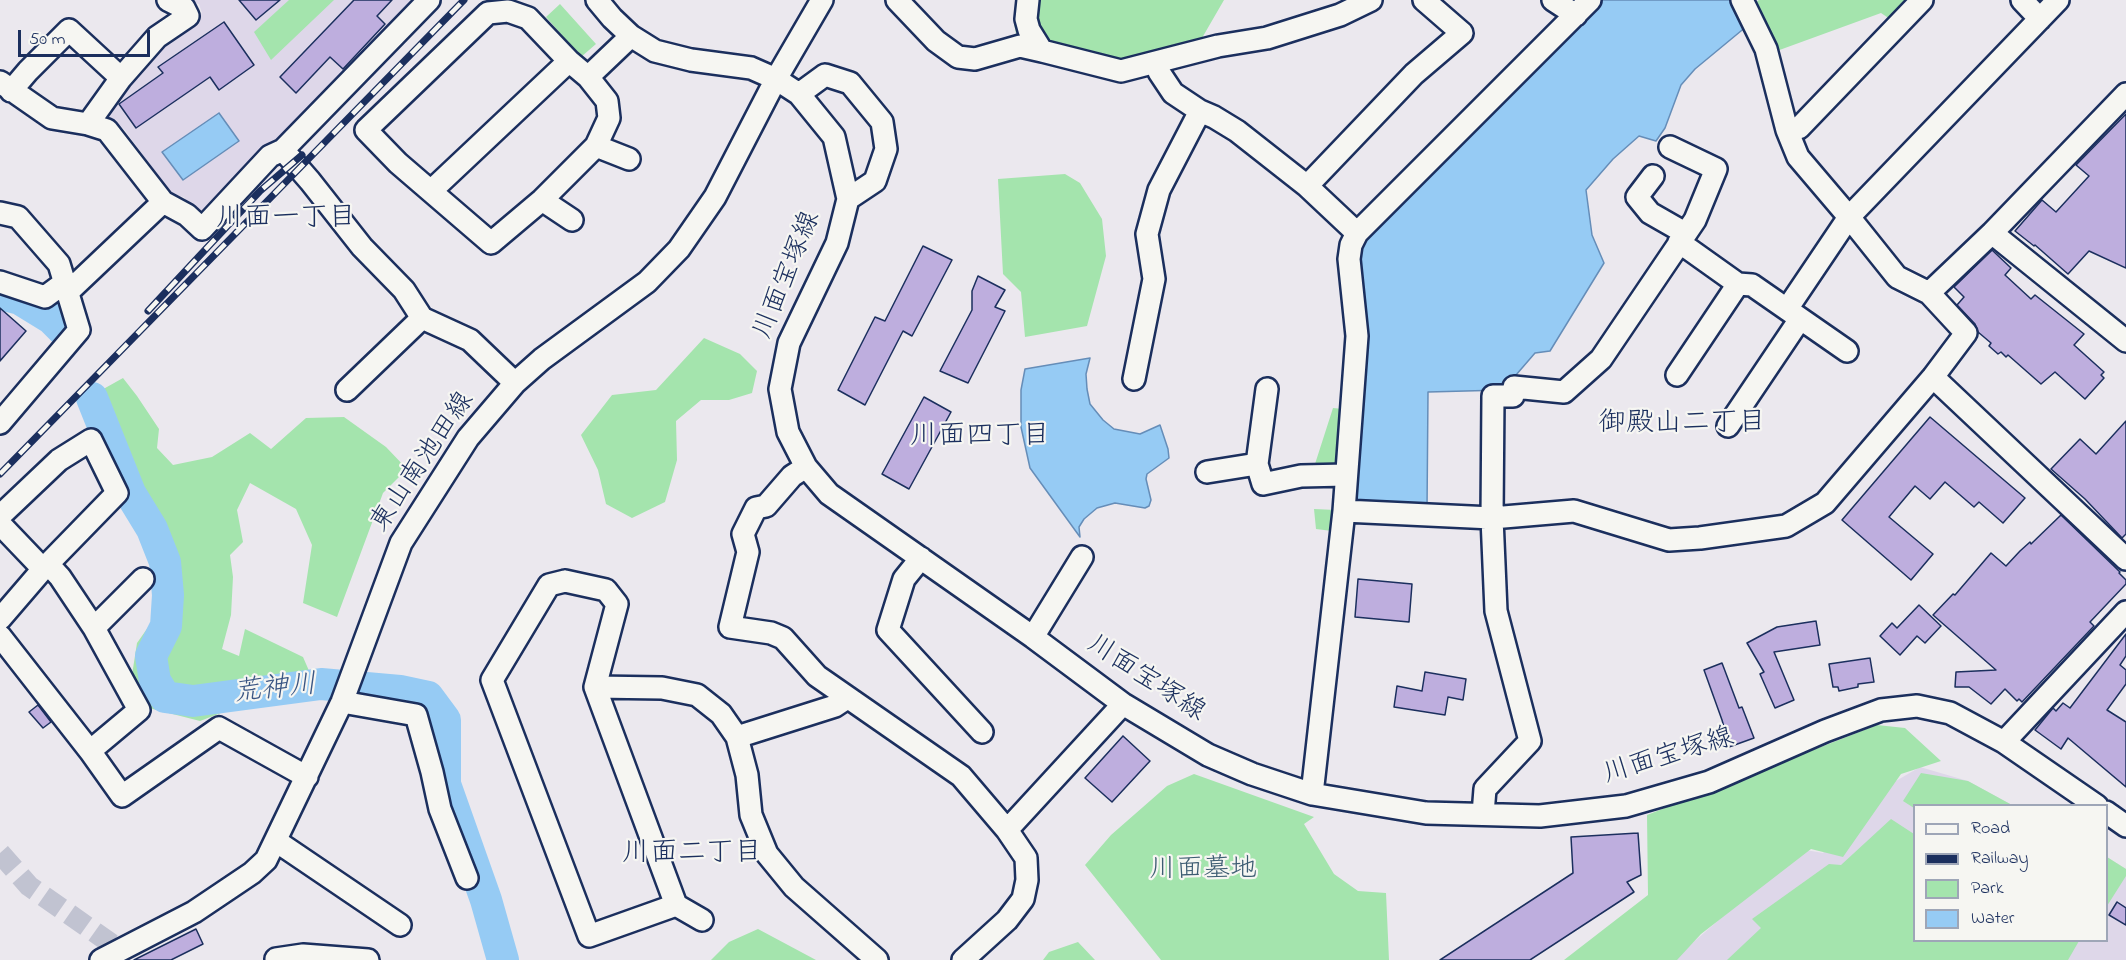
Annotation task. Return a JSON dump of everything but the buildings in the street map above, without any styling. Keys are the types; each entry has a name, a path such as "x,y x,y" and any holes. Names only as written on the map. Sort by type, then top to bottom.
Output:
{"street":[{"path":"88,124 121,78 157,37 188,16 184,8 168,0"},
{"path":"121,78 69,30 28,71 6,86 52,118 108,130 163,202 187,215 202,229 270,156 282,150 429,0"},
{"name":"川面宝塚線","path":"597,0 631,36 656,51 692,60 751,68 776,79 799,93 834,137 848,199 837,243 789,343 780,389 788,432 806,467 829,494 1033,637 1123,704 1208,754 1252,774 1312,794 1426,813 1540,816 1626,806 1709,782 1825,731 1881,710 1917,706 1950,713 2004,742 2094,804"},
{"name":"東山南池田線","path":"101,960 127,955 252,873 266,860 344,698 401,543 468,438 515,383 542,359 647,282 679,249 715,197 776,79 822,0"},
{"path":"897,0 936,41 958,57 975,59 1020,46 1121,70 1218,46 1267,38 1333,8 1371,0"},
{"path":"1028,0 1026,19 1029,30 1042,51"},
{"path":"1306,186 1414,74 1462,33 1424,0"},
{"path":"1553,0 1583,7"},
{"path":"1344,511 1492,518 1574,511 1669,540 1786,526 1826,503 1933,377 1966,333 1929,293 1897,277 1798,157 1787,130 1766,49 1742,0"},
{"path":"1787,130 1799,128 1922,0"},
{"path":"2022,0 2040,19"},
{"path":"1728,426 1849,217 2058,0"},
{"path":"1312,794 1344,511 1357,336 1349,259 1351,245 1357,233 1583,7"},
{"path":"508,11 528,18 569,60 588,77 607,101 609,118 596,146 542,200 491,243 398,163 366,130 488,13 508,11"},
{"path":"588,77 631,36"},
{"path":"431,191 569,60"},
{"path":"1159,62 1159,72 1173,93 1237,131 1306,186 1357,233"},
{"path":"799,93 825,75 850,83 882,122 886,148 875,181 848,199"},
{"path":"1929,293 1992,233 2126,94"},
{"path":"1134,379 1154,279 1147,234 1159,190 1200,111"},
{"path":"596,146 629,159"},
{"path":"1483,814 1485,789 1530,741 1496,611 1492,518 1493,396 1513,396 1514,387 1564,392 1601,359 1695,220 1716,170 1670,147"},
{"path":"282,150 310,181 362,247 404,290 422,318 471,340 515,383"},
{"path":"1653,176 1637,197 1650,213 1738,284 1752,285 1847,351"},
{"path":"542,200 572,220"},
{"path":"0,282 45,297 66,288 163,202"},
{"path":"0,213 18,217 59,264 80,330 0,423"},
{"path":"1992,233 2126,341"},
{"path":"1677,375 1738,284"},
{"path":"347,390 422,318"},
{"path":"1933,377 2126,559"},
{"path":"1267,389 1257,464 1263,484 1301,476 1346,475"},
{"path":"0,516 59,460 91,440 117,494 45,566 0,619"},
{"path":"1207,472 1257,464"},
{"path":"806,467 792,476 766,506 756,508 743,534 747,552 730,627 771,633 783,638 817,676 961,776 1007,830 1026,858 1027,880 1023,899 1007,920 963,960"},
{"path":"0,524 60,577 94,628 139,710 90,751"},
{"path":"1033,637 1082,557"},
{"path":"921,558 904,579 888,630 982,732"},
{"path":"94,628 143,579"},
{"path":"676,905 589,936 492,680 549,585 566,581 606,590 617,604 595,687 676,905 702,920"},
{"path":"2004,742 2126,612"},
{"path":"0,636 90,751 122,796 219,728 307,777"},
{"path":"595,687 662,688 698,696 721,714 737,737 747,775 751,815 767,854 794,887 877,960"},
{"path":"344,698 416,715 440,809 467,878"},
{"path":"737,737 835,706 847,698"},
{"path":"1007,830 1123,704"},
{"path":"276,841 400,925"},
{"path":"276,959 368,960"}],"shaded area":[{"path":"184,0 421,0 207,215 195,214 184,197 172,195 124,129 108,116 167,38 202,13 199,4"},
{"path":"1920,767 1968,781 2010,804 1913,804 1913,942 2108,942 2108,858 2126,869 2126,960 1673,960 1800,849 1823,853 1870,796"}],"green space":[{"path":"289,0 334,0 271,60 254,32"},
{"path":"1016,0 1224,0 1202,38 1111,62 1016,34 1014,23"},
{"path":"1759,0 1908,0 1890,19 1881,13 1774,52 1752,5"},
{"path":"560,4 596,44 581,57 546,17"},
{"path":"1065,174 1080,183 1102,219 1106,256 1087,326 1025,337 1021,292 1003,274 998,179"},
{"path":"704,338 740,354 757,371 752,393 729,400 701,400 676,421 677,460 665,502 632,518 606,504 598,470 581,435 612,395 656,390"},
{"path":"123,378 159,429 157,448 173,465 212,457 250,433 271,449 306,418 344,417 386,447 407,469 383,493 337,617 303,603 312,545 296,509 250,483 237,510 243,542 230,555 233,577 231,615 222,649 239,656 245,629 303,657 313,680 283,700 234,708 200,721 149,708 132,675 137,643 156,616 149,546 108,438 98,392"},
{"path":"1333,408 1343,409 1337,463 1315,464"},
{"path":"1314,509 1336,510 1332,531 1316,529"},
{"path":"1877,725 1905,728 1941,761 1901,774 1843,857 1811,849 1701,934 1677,960 1564,960 1648,895 1647,815"},
{"path":"1921,773 1968,781 2010,804 1913,804 1913,807 1903,801"},
{"name":"川面墓地","path":"1194,774 1314,817 1304,824 1334,874 1358,891 1386,893 1389,960 1161,960 1085,865 1111,835 1167,786"},
{"path":"1891,819 1913,833 1913,942 2078,942 2068,960 1727,960 1761,928 1752,919 1829,864 1841,865"},
{"path":"2108,858 2126,869 2126,876 2108,904"},
{"path":"758,929 816,960 711,960 729,942"},
{"path":"1078,942 1095,960 1043,960 1049,952"}],"water":[{"path":"1600,0 1733,0 1747,26 1695,69 1681,85 1665,128 1656,141 1639,136 1613,159 1586,190 1592,235 1604,263 1550,351 1535,353 1503,390 1428,392 1427,510 1352,505 1360,435 1365,348 1358,261 1365,237"},
{"path":"219,113 239,141 183,180 162,152"},
{"path":"1090,358 1086,374 1090,404 1114,429 1140,434 1160,425 1169,458 1147,474 1151,500 1149,506 1145,508 1115,503 1097,508 1084,519 1079,527 1080,537 1030,468 1021,427 1021,390 1025,369"}],"waterway":[{"name":"荒神川","path":"0,294 20,299 51,318 68,335"},
{"name":"荒神川","path":"92,398 130,493 152,529 165,562 168,595 166,626 151,656 155,681 165,697 193,701 321,684 400,691 428,697 445,720 445,784 486,900 503,960"}],"tunnel":[{"path":"0,853 29,886 113,945"}],"railway":[{"path":"0,474 464,0"},
{"path":"148,311 260,191 302,155"}],"district":[{"name":"川面一丁目","path":"286,220"},
{"name":"御殿山二丁目","path":"1682,425"},
{"name":"川面四丁目","path":"980,438"},
{"name":"川面二丁目","path":"692,855"}]}
